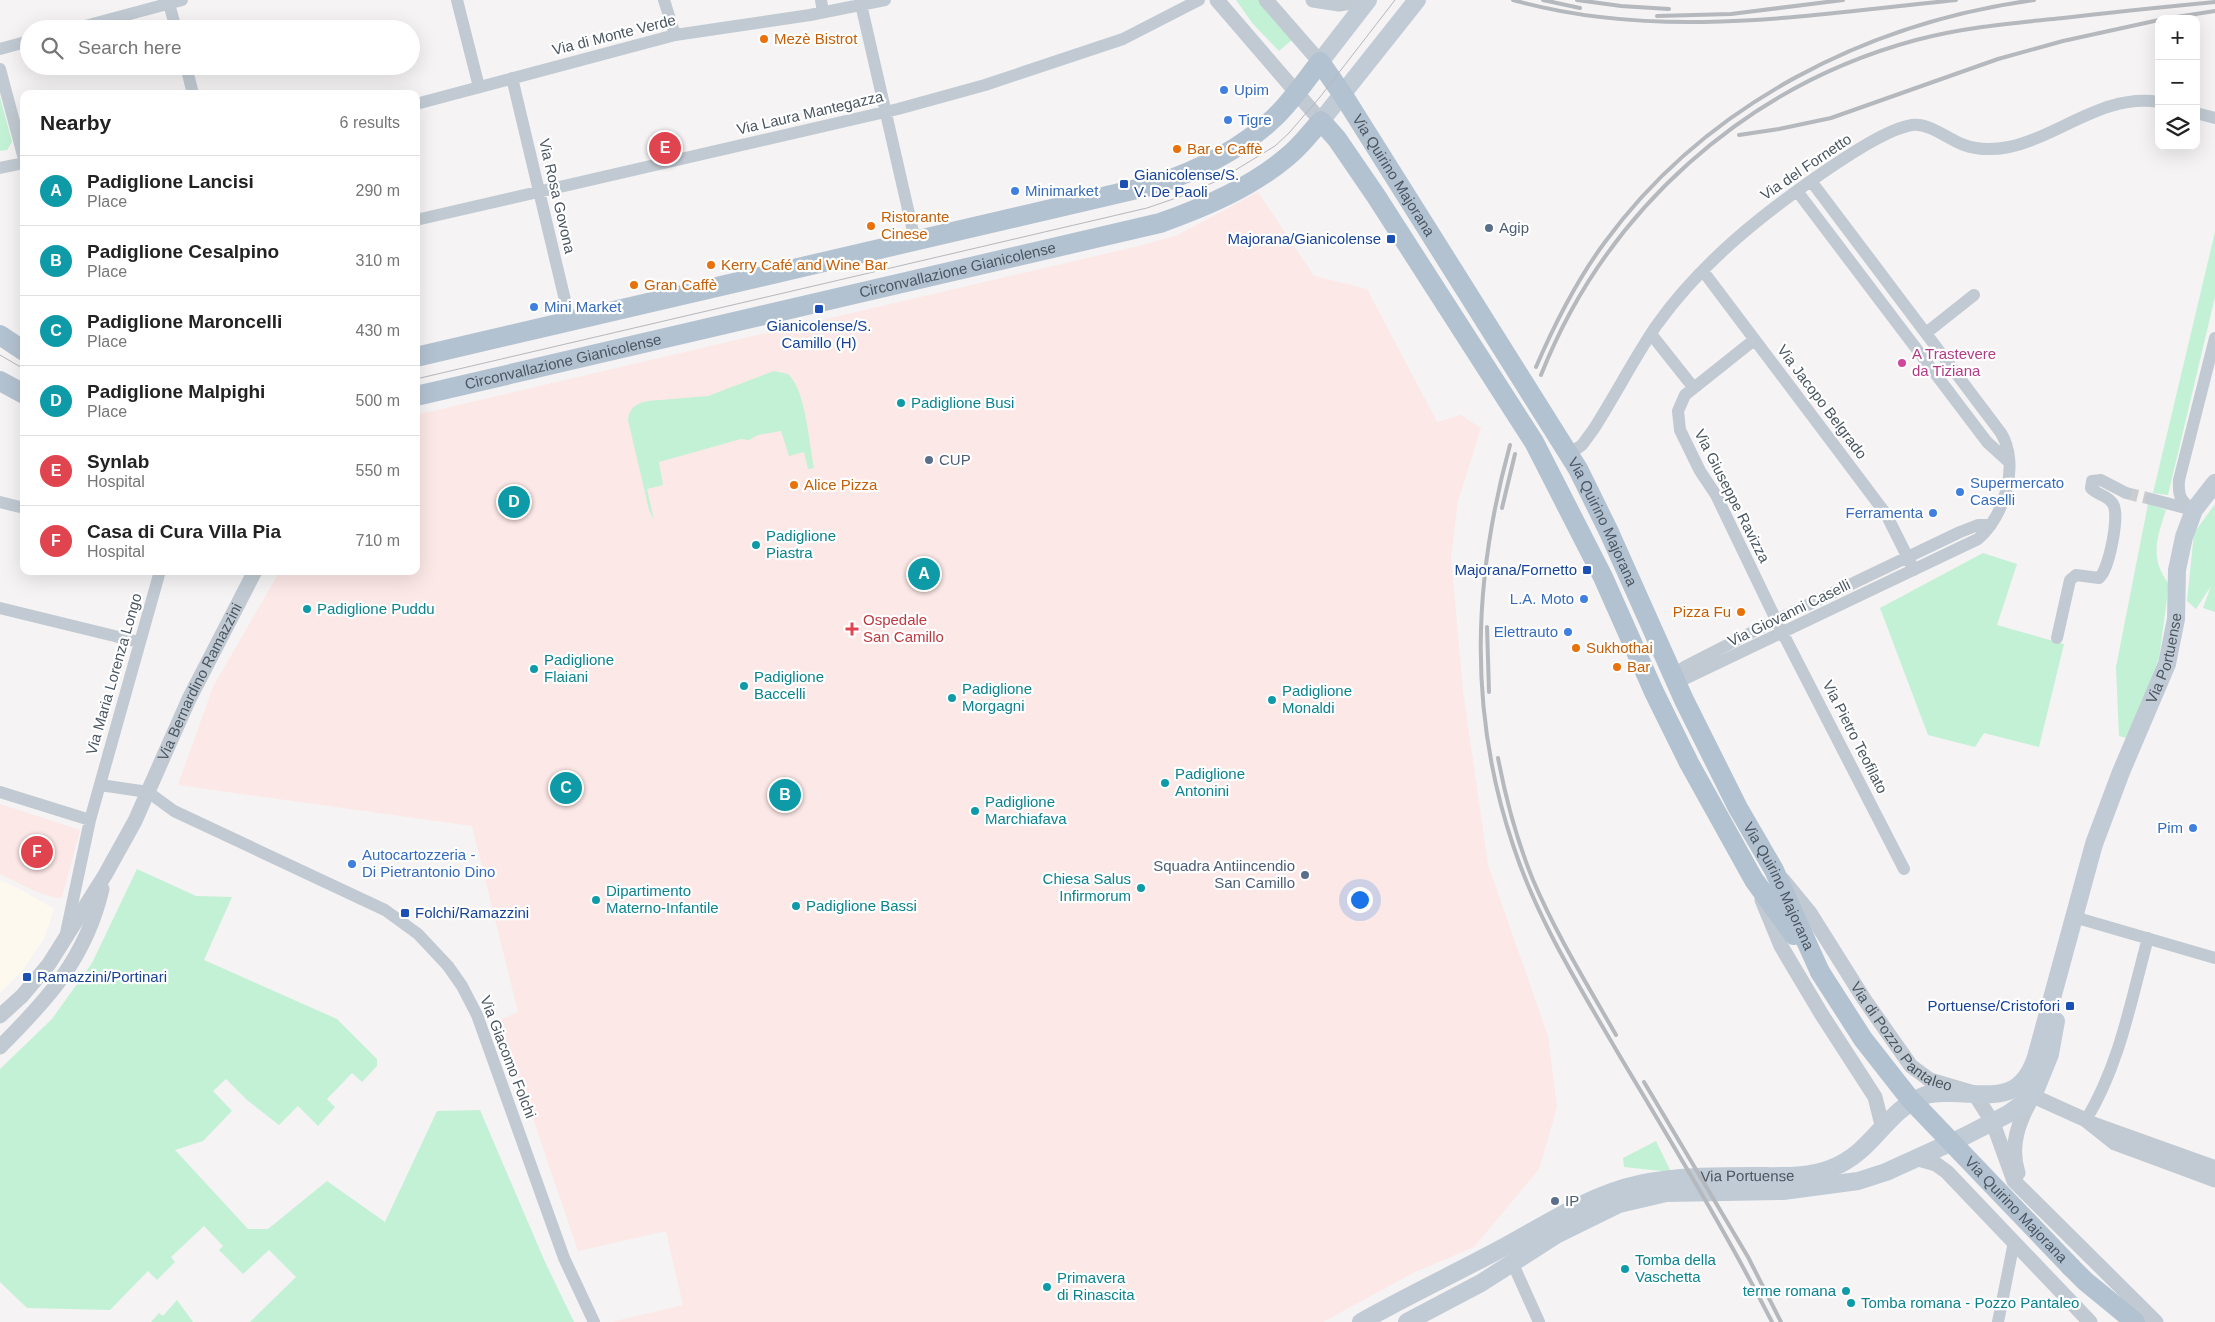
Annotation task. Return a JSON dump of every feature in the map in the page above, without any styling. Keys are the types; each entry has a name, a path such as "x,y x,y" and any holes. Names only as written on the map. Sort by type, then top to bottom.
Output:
{"main road":[{"path":"420,357 915,240 1117,195 1170,179 1215,158 1251,137 1275,117 1368,0"},
{"name":"Circonvallazione Gianicolense","path":"420,395 1160,223 1222,198 1262,175 1288,157 1343,95 1417,0"},
{"name":"Via Quirino Majorana","path":"1320,62 1343,95 1569,454 1612,538 1674,679 1738,808 1774,870 1820,972"},
{"name":"Via Quirino Majorana","path":"1321,121 1337,139 1376,196 1534,442 1580,529 1654,692 1689,763 1754,880 1820,972 1863,1039 1910,1099 2078,1274 2135,1322"},
{"path":"0,335 20,348"},
{"path":"0,381 20,392"},
{"path":"1534,442 1552,453 1569,454"},
{"name":"Via Portuense","path":"1361,1322 1582,1205 1622,1188 1659,1180 1682,1178 1797,1175 1820,1172 1851,1158 1867,1146 1902,1107 1924,1096 1937,1093 2006,1092 2019,1086 2026,1080 2036,1057 2089,862 2105,814 2167,664 2176,619 2178,561 2184,537 2194,510 2215,483"},
{"path":"1580,529 1584,525 1592,525 1602,529 1612,538"},
{"path":"1654,692 1674,679"},
{"name":"Via Portuense","path":"1407,1322 1481,1283 1556,1235 1602,1211 1644,1197 1666,1193 1783,1191 1828,1186 1874,1177 1993,1123 2033,1096 2044,1072 2052,1048 2059,1006 2059,976"},
{"name":"Via Quirino Majorana","path":"2078,1274 2113,1322"}],"street":[{"path":"105,20 168,2 182,0"},
{"path":"457,0 479,87"},
{"path":"664,0 675,35"},
{"path":"885,0 861,3 915,240"},
{"name":"Via Laura Mantegazza","path":"420,219 886,112 1018,75 1088,52 1140,32 1199,0"},
{"path":"1217,0 1321,121"},
{"path":"1266,0 1320,62"},
{"path":"1313,0 1338,4 1363,0"},
{"path":"168,2 173,20"},
{"name":"Via di Monte Verde","path":"420,103 675,35 822,6 861,3"},
{"path":"0,49 20,43"},
{"path":"0,69 20,144"},
{"path":"188,75 192,90"},
{"name":"Via Rosa Govona","path":"512,78 570,321"},
{"name":"Via del Fornetto","path":"1569,454 1584,443 1651,334 1675,302 1703,271 1748,228 1810,181 1869,143 1910,126 1928,127 1965,146 1990,149 2024,143 2111,105 2135,100 2155,102"},
{"path":"2200,114 2215,118"},
{"path":"0,168 20,165"},
{"path":"1810,181 2001,433 2008,446 2009,475 2005,494 1991,525"},
{"path":"1797,191 1987,442 2009,462"},
{"name":"Via Jacopo Belgrado","path":"1703,271 1886,514 1908,557"},
{"path":"1919,353 1930,338 1974,295"},
{"path":"1651,334 1693,387"},
{"path":"2194,510 2181,501 2179,480 2215,338"},
{"name":"Via Giuseppe Ravizza","path":"1754,340 1685,395 1679,406 1678,417 1680,430 1700,471 1716,495 1776,620"},
{"path":"2057,638 2066,587 2070,580 2076,576 2099,578 2105,571 2116,518 2115,508 2107,498 2091,488 2092,481 2101,480 2126,493"},
{"path":"2151,498 2194,510"},
{"path":"0,502 20,507"},
{"name":"Via Giovanni Caselli","path":"1674,679 1776,620 1972,527 1991,525"},
{"name":"Via Giovanni Caselli","path":"1674,679 1783,634 1978,539 1991,525"},
{"path":"1908,557 1914,570"},
{"name":"Via Maria Lorenza Longo","path":"100,785 159,575"},
{"name":"Via Bernardino Ramazzini","path":"0,1016 36,980 65,940 136,821 207,662 253,575"},
{"path":"0,608 139,642"},
{"name":"Via Pietro Teofilato","path":"1776,620 1904,869"},
{"path":"100,785 148,792"},
{"name":"Via Bernardino Ramazzini","path":"65,940 90,820 100,785"},
{"path":"0,792 90,820"},
{"name":"Via Giacomo Folchi","path":"148,792 174,812 385,910 418,934 440,956 456,977 477,1015 564,1258 594,1322"},
{"name":"Via di Pozzo Pantaleo","path":"1774,870 1810,913 1864,999 1911,1066 1930,1080 1974,1093 1993,1123 2011,1175 2017,1185 2156,1322"},
{"name":"Via Bernardino Ramazzini","path":"0,1047 47,999 68,971 89,930 105,875"},
{"name":"Via Quirino Majorana","path":"1754,880 1781,946 1822,1016 1877,1101 1883,1128"},
{"path":"2074,917 2215,958"},
{"path":"2086,1120 2110,1071 2126,1022 2148,938"},
{"path":"1869,1086 1883,1087 1906,1074 1911,1066"},
{"path":"2033,1096 2086,1120 2215,1166"},
{"name":"Via di Pozzo Pantaleo","path":"2027,1193 2016,1167 2014,1151 2020,1120 2033,1096"},
{"path":"2086,1120 2115,1143 2215,1180"},
{"name":"Via Quirino Majorana","path":"1915,1158 1936,1164 1947,1172 2090,1322"},
{"path":"1998,1322 2014,1242"},
{"path":"1512,1262 1539,1322"}],"shaded area":[{"name":"Ospedale San Camillo","path":"1258,192 1314,276 1367,289 1437,422 1461,415 1481,428 1458,501 1451,557 1463,691 1488,865 1548,1036 1557,1107 1539,1169 1474,1247 1413,1273 1323,1322 612,1322 683,1305 666,1231 578,1251 523,1089 497,1021 518,1012 472,826 178,785 213,687 278,575 420,575 420,414 1143,245 1178,235"},
{"path":"0,804 80,830 62,897 57,898 37,892 0,874"},
{"path":"0,880 20,889 54,909 44,939 22,971 0,993"}],"green space":[{"path":"1236,0 1259,0 1293,39 1279,51 1253,24"},
{"path":"0,97 12,142 7,150 0,151"},
{"path":"2215,232 2215,297 2168,495 2153,493"},
{"path":"774,371 788,374 799,392 806,418 814,468 808,469 804,452 789,456 781,431 758,435 749,440 741,439 659,462 663,485 647,489 654,520 649,510 628,420 632,409 640,403 648,401 708,396"},
{"path":"2148,504 2166,510 2158,539 2157,557 2163,575 2169,584 2159,658 2141,712 2127,738 2119,736 2116,667"},
{"path":"2215,504 2215,612 2203,608 2211,586 2196,609 2187,601 2194,533"},
{"path":"1983,553 2017,564 1997,625 2064,644 2039,747 1984,733 1975,747 1928,735 1880,608"},
{"path":"137,869 196,896 232,897 204,960 337,1019 377,1059 377,1066 362,1082 352,1073 327,1099 335,1107 318,1126 298,1106 279,1125 247,1100 226,1079 213,1091 232,1111 203,1141 175,1150 248,1229 268,1229 327,1181 385,1222 437,1111 480,1110 545,1262 574,1322 250,1322 296,1277 269,1250 243,1274 219,1250 223,1246 204,1226 171,1257 175,1262 157,1280 148,1271 110,1310 27,1308 0,1282 0,1069 52,1019 92,963"},
{"path":"1656,1141 1671,1172 1624,1167 1623,1158"},
{"path":"177,1300 193,1322 151,1322 159,1313 163,1316"}],"tunnel":[{"path":"2126,493 2151,499"}],"tram line":[{"path":"420,378 1147,208 1182,196 1219,180 1275,146 1289,133 1320,97 1395,0"},
{"path":"0,355 20,367"}],"railway":[{"path":"1513,0 1568,12 1623,19 1678,22 1734,21 1789,17 1956,0"},
{"path":"1543,0 1580,8"},
{"path":"1577,0 1621,6 1669,9"},
{"path":"1657,16 1731,14 1843,0"},
{"path":"1536,367 1567,303 1605,242 1646,193 1691,149 1741,111 1795,78 1852,50 1911,28 1972,11 2034,0"},
{"path":"1541,375 1569,315 1603,260 1643,209 1689,163 1739,123 1794,89 1853,61 1916,40 1952,32 2007,24 2215,2"},
{"path":"2190,15 2215,11"},
{"path":"1739,135 1831,118 1998,59 2063,41 2155,21"},
{"path":"1510,445 1498,495 1489,546 1483,596 1481,645 1488,745 1498,795 1513,845 1546,926 1589,1003 1717,1220 1772,1322"},
{"path":"1502,508 1515,454"},
{"path":"1487,627 1489,692"},
{"path":"1498,758 1512,820 1533,880 1562,939 1616,1035"},
{"path":"1644,1082 1748,1257 1781,1322"}],"place":[{"name":"Mezè Bistrot","path":"764,39"},
{"name":"Upim","path":"1224,90"},
{"name":"Tigre","path":"1228,120"},
{"name":"Synlab","path":"665,148"},
{"name":"Bar e Caffè","path":"1177,149"},
{"name":"Gianicolense/S. V. De Paoli","path":"1124,184"},
{"name":"Minimarket","path":"1015,191"},
{"name":"Ristorante Cinese","path":"871,226"},
{"name":"Agip","path":"1489,228"},
{"name":"Majorana/Gianicolense","path":"1391,239"},
{"name":"Kerry Café and Wine Bar","path":"711,265"},
{"name":"Gran Caffè","path":"634,285"},
{"name":"Mini Market","path":"534,307"},
{"name":"Gianicolense/S. Camillo (H)","path":"819,309"},
{"name":"A Trastevere da Tiziana","path":"1902,363"},
{"name":"Padiglione Busi","path":"901,403"},
{"name":"CUP","path":"929,460"},
{"name":"Alice Pizza","path":"794,485"},
{"name":"Supermercato Caselli","path":"1960,492"},
{"name":"Padiglione Malpighi","path":"514,502"},
{"name":"Ferramenta","path":"1933,513"},
{"name":"Padiglione Piastra","path":"756,545"},
{"name":"Majorana/Fornetto","path":"1587,570"},
{"name":"Padiglione Lancisi","path":"924,574"},
{"name":"L.A. Moto","path":"1584,599"},
{"name":"Padiglione Puddu","path":"307,609"},
{"name":"Pizza Fu","path":"1741,612"},
{"name":"Ospedale San Camillo","path":"852,629"},
{"name":"Elettrauto","path":"1568,632"},
{"name":"Sukhothai","path":"1576,648"},
{"name":"Bar","path":"1617,667"},
{"name":"Padiglione Flaiani","path":"534,669"},
{"name":"Padiglione Baccelli","path":"744,686"},
{"name":"Padiglione Morgagni","path":"952,698"},
{"name":"Padiglione Monaldi","path":"1272,700"},
{"name":"Padiglione Antonini","path":"1165,783"},
{"name":"Padiglione Maroncelli","path":"566,788"},
{"name":"Padiglione Cesalpino","path":"785,795"},
{"name":"Padiglione Marchiafava","path":"975,811"},
{"name":"Pim","path":"2193,828"},
{"name":"Casa di Cura Villa Pia","path":"37,852"},
{"name":"Autocartozzeria - Di Pietrantonio Dino","path":"352,864"},
{"name":"Squadra Antiincendio San Camillo","path":"1305,875"},
{"name":"Chiesa Salus Infirmorum","path":"1141,888"},
{"name":"Dipartimento Materno-Infantile","path":"596,900"},
{"name":"Padiglione Bassi","path":"796,906"},
{"name":"Folchi/Ramazzini","path":"405,913"},
{"name":"Ramazzini/Portinari","path":"27,977"},
{"name":"Portuense/Cristofori","path":"2070,1006"},
{"name":"IP","path":"1555,1201"},
{"name":"Tomba della Vaschetta","path":"1625,1269"},
{"name":"Primavera di Rinascita","path":"1047,1287"},
{"name":"terme romana","path":"1846,1291"},
{"name":"Tomba romana - Pozzo Pantaleo","path":"1851,1303"}]}
